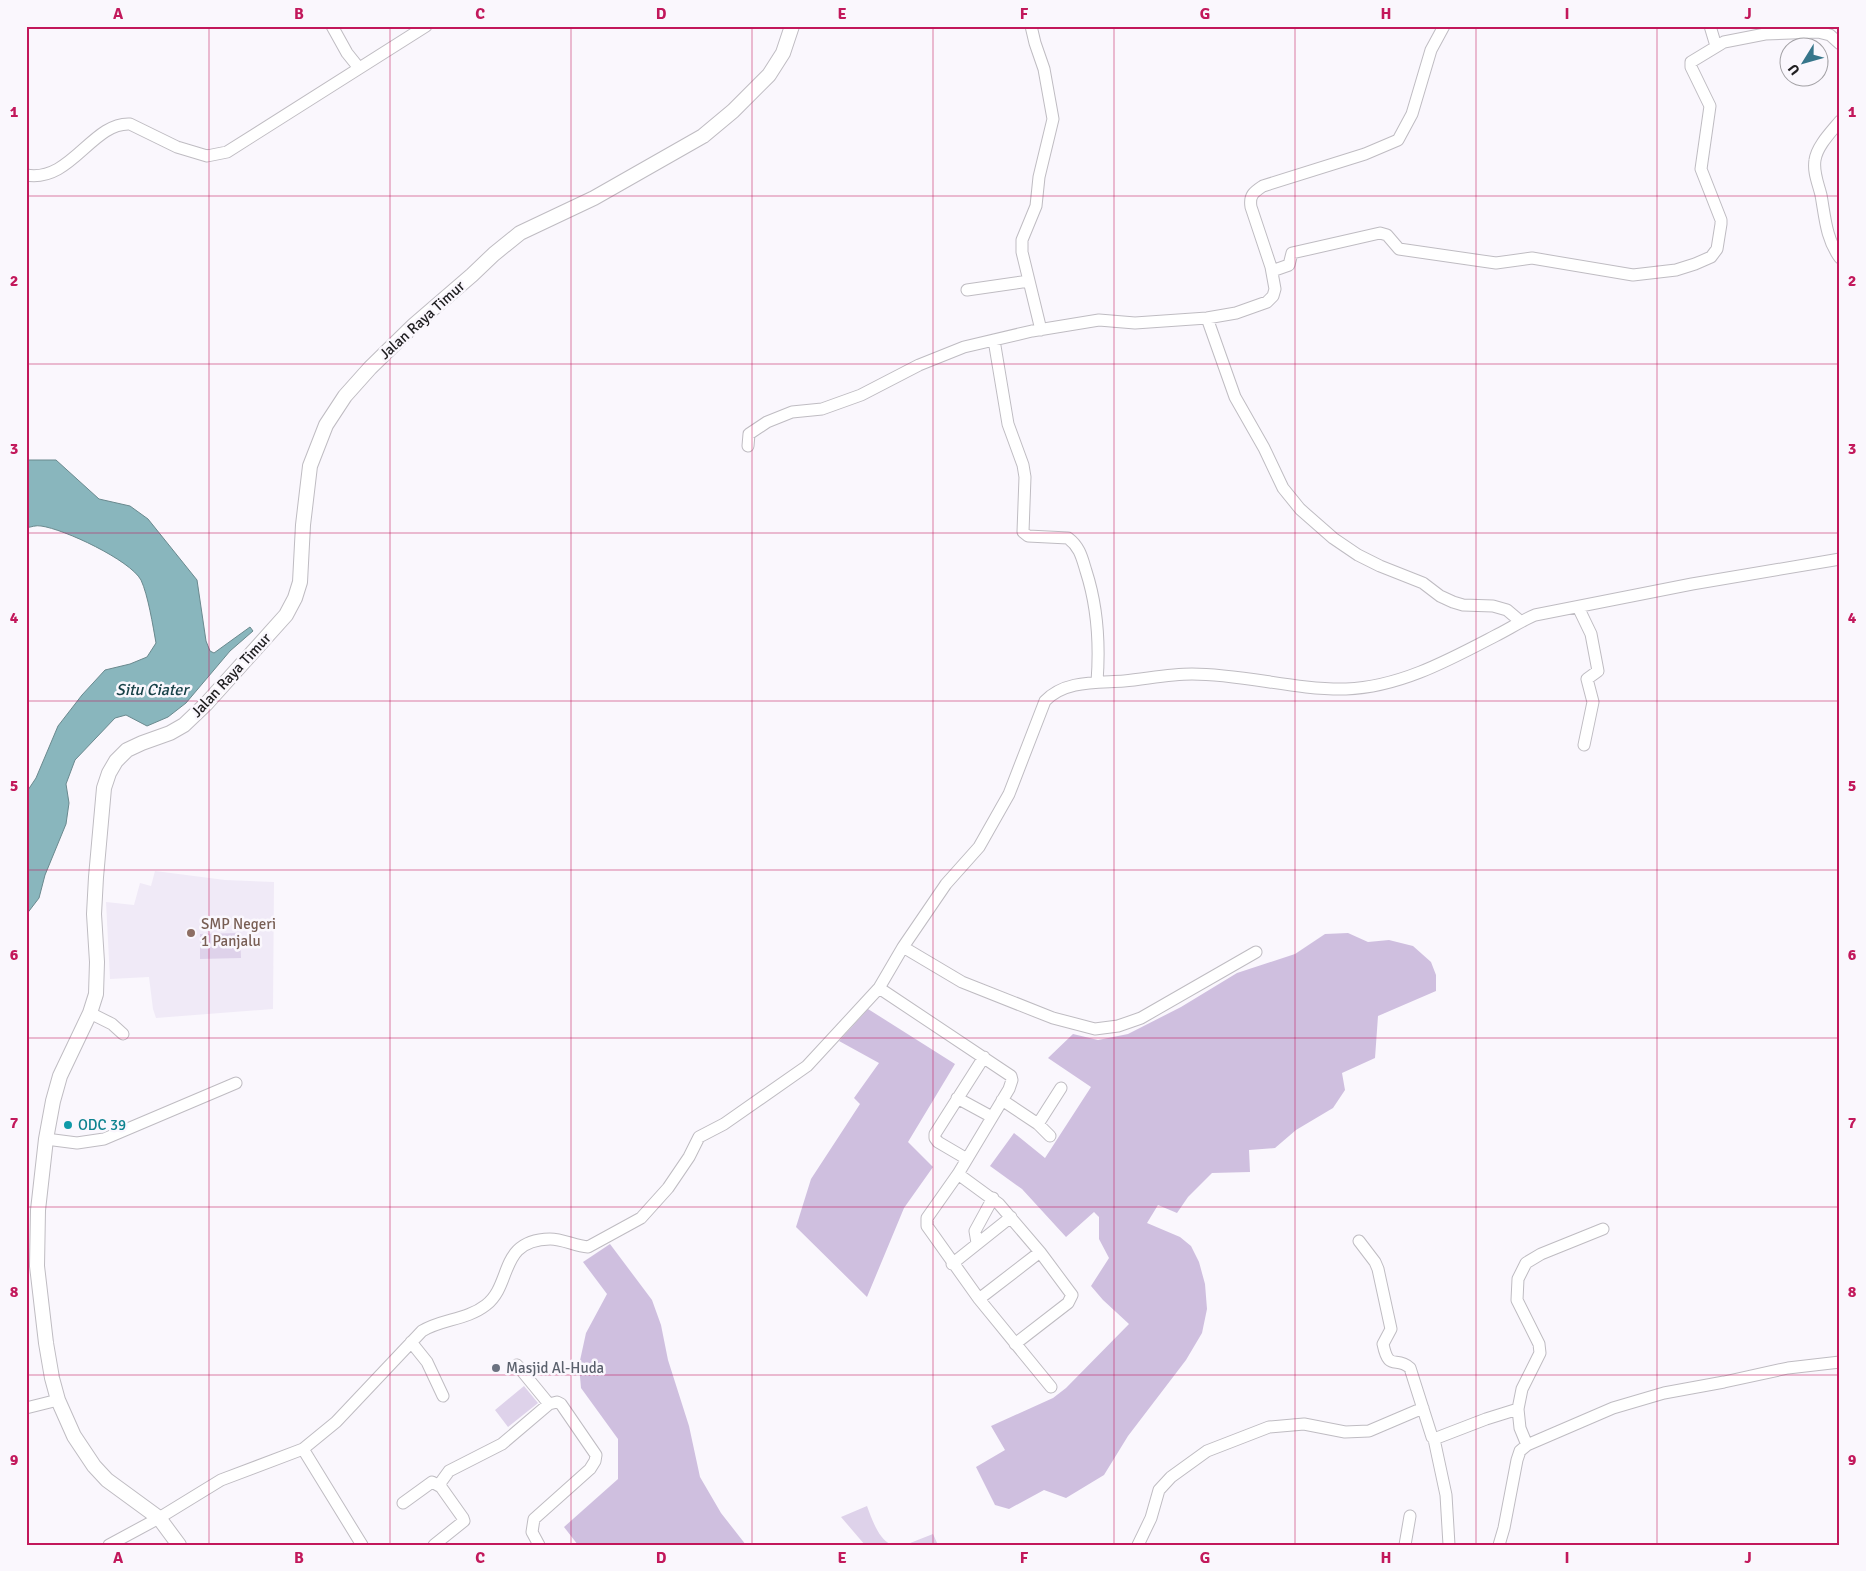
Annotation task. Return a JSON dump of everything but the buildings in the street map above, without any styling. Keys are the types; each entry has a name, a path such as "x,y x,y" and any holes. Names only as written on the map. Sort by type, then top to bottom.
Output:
{"main road":[{"name":"Jalan Raya Timur","path":"179,1545 159,1518 107,1480 94,1466 74,1436 58,1400 52,1378 36,1266 38,1210 46,1139 53,1101 60,1076 90,1014 96,994 94,914 96,877 104,788 109,773 116,761 127,750 170,733 184,724 206,704 286,615 295,598 300,582 303,525 310,466 326,425 345,396 370,368 414,325 520,233 594,198 703,136 733,111 769,75 783,53 792,26"}],"street":[{"path":"332,26 347,53 359,68"},
{"path":"1031,26 1044,69 1053,119 1039,177 1036,206 1022,240 1022,252 1041,330"},
{"path":"748,446 748,435 767,422 792,412 822,409 831,406 955,350 1041,330 1099,320 1135,323 1207,318 1236,313 1268,302 1275,293 1272,270 1251,206 1251,195 1263,186 1365,154 1398,140 1412,114 1431,50 1444,26"},
{"path":"1710,26 1716,46"},
{"path":"26,175 40,175 56,171 104,133 122,124 130,124 177,147 207,156 227,152 423,27"},
{"path":"1272,270 1289,265 1292,253 1380,233 1387,236 1398,249 1496,263 1532,258 1625,275 1642,275 1676,270 1706,260 1717,249 1721,220 1701,170 1710,103 1691,64 1694,59 1724,42 1765,34 1818,32 1830,35 1840,44"},
{"path":"1840,120 1818,150 1814,168 1822,202 1824,222 1835,252 1840,258"},
{"path":"967,290 1028,280"},
{"path":"1207,318 1235,397 1264,448 1283,488 1300,509 1333,538 1358,555 1423,583 1440,596 1453,602 1463,605 1493,606 1508,610 1520,621"},
{"path":"994,340 1008,424 1024,465 1023,532 1028,536 1068,538 1078,547 1093,594 1098,622 1097,682"},
{"path":"109,1545 159,1518 221,1480 303,1449 336,1422 411,1342 427,1328 458,1318 486,1305 499,1286 510,1259 528,1244 550,1239 588,1247 641,1218 668,1188 689,1157 699,1137 724,1124 808,1066 879,988 903,947 946,884 979,847 1009,794 1046,701 1056,692 1070,687 1097,682 1191,674 1315,687 1347,688 1381,684 1437,667 1498,635 1520,621 1535,615 1692,584 1840,559"},
{"path":"1578,607 1592,634 1598,671 1587,679 1593,702 1584,745"},
{"path":"903,947 962,982 1053,1018 1095,1029 1118,1026 1141,1018 1256,952"},
{"path":"879,988 1010,1076 1011,1084 1002,1100 958,1174 926,1222 928,1230 952,1264 1050,1387"},
{"path":"90,1014 112,1024 123,1034"},
{"path":"967,1159 938,1142 935,1134 984,1057"},
{"path":"46,1139 77,1143 104,1139 236,1083"},
{"path":"1038,1124 1061,1088"},
{"path":"958,1098 992,1117"},
{"path":"1002,1100 1038,1124 1050,1136"},
{"path":"958,1174 993,1198 1011,1217 1071,1292 1072,1298 1068,1304 1015,1344"},
{"path":"978,1244 976,1231 993,1198"},
{"path":"952,1264 1011,1217"},
{"path":"1526,1445 1520,1428 1518,1409 1522,1389 1540,1354 1539,1344 1517,1300 1518,1279 1526,1263 1540,1254 1603,1229"},
{"path":"1358,1241 1375,1262 1378,1269 1391,1329 1383,1344 1386,1357 1391,1362 1410,1368 1434,1439 1446,1495 1449,1545"},
{"path":"979,1299 1040,1252"},
{"path":"411,1342 427,1362 442,1396"},
{"path":"1499,1545 1517,1460 1520,1451 1526,1445 1613,1408 1664,1393 1788,1368 1840,1362"},
{"path":"517,1365 549,1404"},
{"path":"26,1408 58,1400"},
{"path":"441,1487 441,1482 449,1471 502,1444 549,1404 557,1402 561,1404 596,1455 596,1461 590,1469 534,1519 532,1532 539,1545"},
{"path":"1138,1545 1151,1518 1159,1490 1171,1477 1207,1451 1270,1426 1304,1424 1345,1432 1369,1432 1423,1408"},
{"path":"1434,1439 1518,1409"},
{"path":"303,1449 362,1545"},
{"path":"403,1503 432,1482 441,1487 464,1518 464,1521 434,1545"},
{"path":"1405,1545 1410,1516"}],"shaded area":[{"name":"SMP Negeri 1 Panjalu","path":"155,871 225,880 274,882 273,1009 156,1018 149,977 110,979 106,902 134,905 140,883 151,886"},
{"path":"240,933 241,958 200,959 200,934"},
{"path":"1348,933 1368,942 1389,940 1413,946 1431,962 1436,975 1436,991 1378,1016 1375,1058 1342,1073 1345,1090 1333,1108 1296,1130 1275,1148 1249,1150 1250,1172 1212,1173 1188,1197 1177,1213 1158,1205 1147,1223 1180,1237 1191,1246 1199,1262 1205,1284 1207,1309 1202,1333 1186,1360 1128,1436 1104,1475 1066,1498 1044,1490 1009,1509 995,1505 976,1467 1005,1450 991,1426 1053,1398 1066,1388 1129,1324 1091,1286 1109,1258 1099,1239 1099,1217 1094,1212 1066,1237 1022,1189 990,1166 1014,1133 1045,1158 1091,1087 1048,1058 1073,1034 1098,1040 1128,1034 1181,1007 1237,973 1295,954 1325,934"},
{"path":"868,1009 955,1064 908,1142 933,1167 904,1208 867,1297 796,1227 811,1179 860,1104 854,1098 879,1063 839,1041"},
{"path":"610,1244 652,1300 661,1325 668,1360 689,1426 700,1477 721,1513 746,1545 578,1545 564,1527 618,1479 618,1439 581,1388 579,1365 586,1333 607,1294 583,1262"},
{"path":"524,1386 538,1403 508,1427 495,1410"},
{"path":"867,1506 879,1533 892,1545 865,1545 841,1517"},
{"path":"933,1534 938,1545 905,1545"}],"water":[{"name":"Situ Ciater","path":"26,460 56,460 99,499 130,506 148,519 197,580 206,641 210,651 214,653 250,627 253,631 230,651 186,703 168,717 147,726 126,715 115,718 75,760 66,784 69,803 66,824 45,875 39,898 26,915 26,793 36,778 58,726 82,695 105,670 130,664 147,657 156,643 146,594 141,580 134,572 111,555 80,539 51,528 35,526 26,528"}],"place":[{"name":"SMP Negeri 1 Panjalu","path":"191,933"},
{"name":"ODC 39","path":"68,1125"},
{"name":"Masjid Al-Huda","path":"496,1368"}]}
